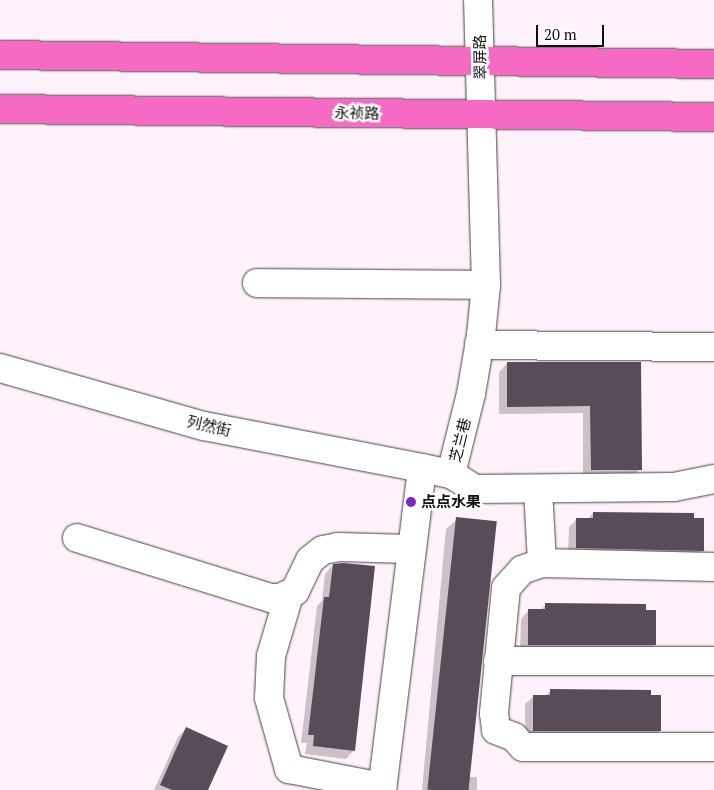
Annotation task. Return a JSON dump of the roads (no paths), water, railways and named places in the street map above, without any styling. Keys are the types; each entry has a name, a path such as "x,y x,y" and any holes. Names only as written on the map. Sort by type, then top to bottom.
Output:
{"main road":[{"path":"0,55 714,64"},
{"name":"永祯路","path":"0,109 714,117"}],"street":[{"name":"翠屏路","path":"478,0 481,115"},
{"name":"芝兰巷","path":"422,468 451,474 471,394 486,285 481,115"},
{"path":"256,283 486,285"},
{"path":"479,345 714,347"},
{"name":"列然街","path":"0,368 204,426 422,468"},
{"path":"410,550 338,547 323,550 310,560 300,585 289,595 271,656 269,698 289,769 382,788 410,550 422,468"},
{"path":"451,474 475,489 674,488 714,479"},
{"path":"538,489 542,563"},
{"path":"77,538 271,598 289,595"},
{"path":"714,567 542,563 522,570 506,588 494,713 496,730 514,737 524,747 714,747"},
{"path":"498,661 714,662"}],"place":[{"name":"点点水果","path":"411,502"}]}
